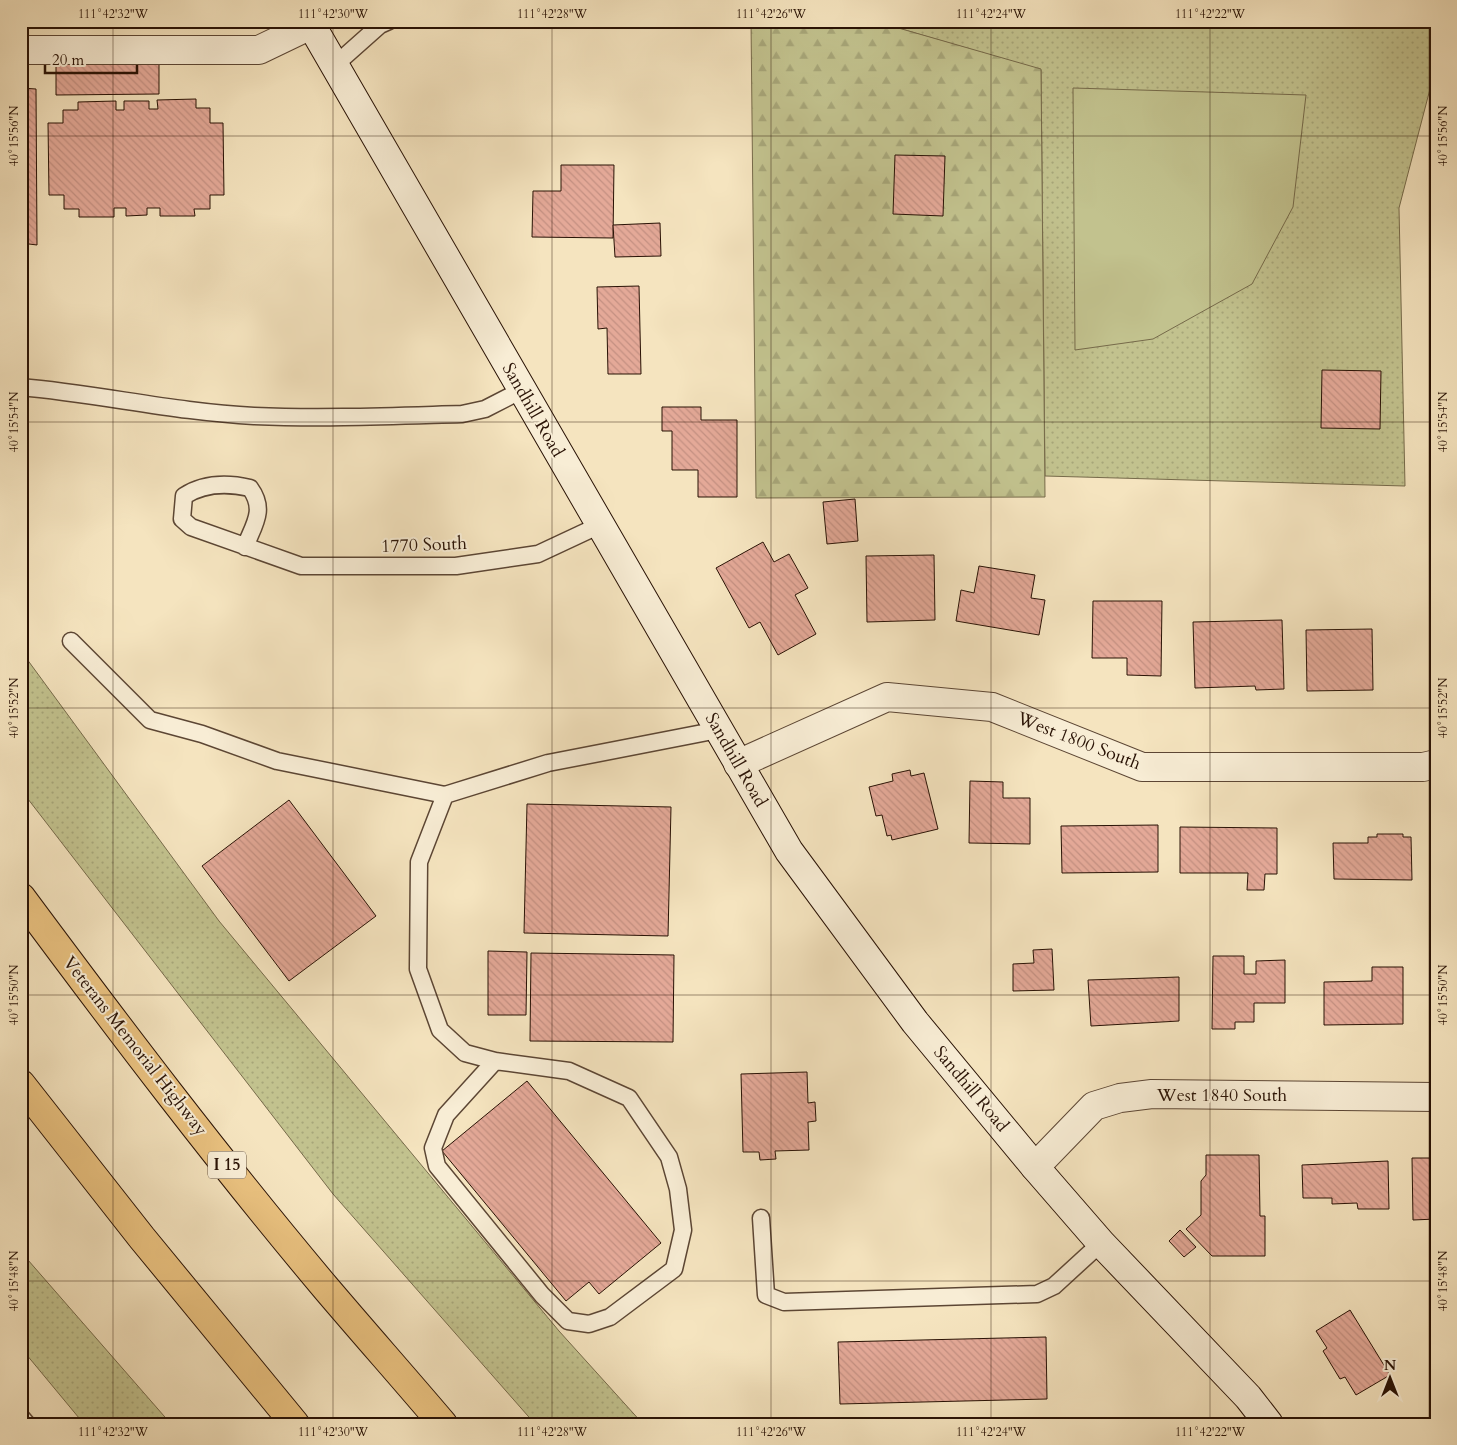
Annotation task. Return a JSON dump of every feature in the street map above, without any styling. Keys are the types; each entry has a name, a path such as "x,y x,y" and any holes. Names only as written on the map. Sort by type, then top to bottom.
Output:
{"highway":[{"name":"Veterans Memorial Highway","path":"21,897 105,1010 324,1286 444,1424"},
{"path":"21,1084 136,1231 295,1424"}],"street":[{"name":"Sandhill Road","path":"310,23 789,851 915,1022 1035,1167 1101,1243 1248,1397 1269,1424"},
{"path":"21,50 259,50 310,23"},
{"name":"West 1800 South","path":"738,764 887,697 992,707 1142,767 1423,767 1436,764"},
{"name":"West 1840 South","path":"1035,1167 1094,1106 1120,1098 1152,1094 1436,1096"}],"lane":[{"path":"335,65 380,25 389,21"},
{"path":"21,387 57,390 164,408 254,416 462,414 486,408 522,390"},
{"name":"1770 South","path":"245,547 259,509 258,499 250,488 229,484 195,489 184,496 182,519 190,527 245,547 301,566 456,566 538,554 600,525"},
{"path":"71,642 150,720 202,734 277,760 445,795 548,763 718,730"},
{"path":"445,795 419,862 418,969 440,1030 465,1053 495,1062 569,1071 629,1098 670,1157 678,1189 683,1230 674,1269 610,1317 588,1324 568,1321 542,1295 437,1166 433,1148 446,1115 495,1062"},
{"path":"761,1218 766,1295 784,1302 1037,1294 1054,1286 1101,1243"},
{"path":"21,1417 27,1424"}],"green space":[{"path":"751,21 874,21 1041,69 1045,497 756,498"},
{"path":"874,21 1436,21 1436,66 1399,208 1405,486 1045,476 1041,70"},
{"path":"1073,88 1306,95 1293,207 1252,284 1153,339 1075,350"},
{"path":"21,651 219,921 559,1331 643,1424 535,1424 333,1194 21,790"},
{"path":"21,1252 171,1424 84,1424 21,1348"}],"building":[{"path":"159,62 159,94 56,95 56,64"},
{"path":"21,88 36,89 37,245 21,243"},
{"path":"196,99 196,108 210,108 210,123 223,123 224,195 210,195 210,209 194,209 195,216 160,216 160,208 147,208 147,215 126,216 126,208 114,208 114,217 79,217 79,209 64,209 64,195 49,195 48,123 63,123 63,110 78,110 78,102 116,101 116,110 124,110 124,101 149,101 149,109 158,109 157,100"},
{"path":"895,155 945,156 943,216 893,214"},
{"path":"561,165 614,165 613,238 532,237 533,191 561,191"},
{"path":"660,223 661,256 615,257 613,225"},
{"path":"639,286 641,374 608,374 607,328 598,329 597,287"},
{"path":"1322,370 1381,371 1380,429 1321,428"},
{"path":"662,407 701,407 701,420 737,420 737,497 698,497 698,470 672,470 672,431 662,431"},
{"path":"855,499 858,541 827,544 823,502"},
{"path":"763,542 774,562 789,554 808,588 795,595 816,634 778,655 760,622 749,628 716,568"},
{"path":"934,555 935,620 867,622 866,556"},
{"path":"979,566 1035,575 1031,598 1045,600 1039,635 956,621 961,590 974,593"},
{"path":"1093,601 1162,601 1161,676 1127,675 1127,658 1092,658"},
{"path":"1282,620 1284,689 1256,690 1255,686 1195,688 1193,622"},
{"path":"1372,629 1373,690 1307,691 1306,630"},
{"path":"910,770 911,776 924,773 938,829 892,840 891,835 887,836 882,815 876,816 869,787 893,781 892,774"},
{"path":"970,781 1003,782 1003,798 1030,798 1030,844 969,843"},
{"path":"289,800 376,916 289,981 202,866"},
{"path":"527,804 671,807 668,936 524,933"},
{"path":"1158,825 1158,872 1062,873 1061,826"},
{"path":"1180,827 1277,828 1277,874 1265,874 1264,890 1247,890 1248,873 1180,873"},
{"path":"1377,834 1403,834 1403,837 1411,837 1412,880 1334,879 1333,843 1368,843 1368,837 1377,837"},
{"path":"1052,949 1054,990 1013,991 1013,964 1034,963 1033,950"},
{"path":"488,951 527,952 526,1015 488,1015"},
{"path":"531,953 674,955 673,1042 530,1041"},
{"path":"1213,956 1244,956 1244,974 1256,974 1256,961 1285,960 1285,1003 1254,1003 1254,1022 1235,1022 1235,1029 1212,1029"},
{"path":"1372,967 1403,967 1403,1024 1324,1025 1324,982 1372,981"},
{"path":"1179,977 1179,1021 1091,1026 1088,980"},
{"path":"807,1072 808,1103 815,1102 816,1121 808,1122 809,1150 775,1151 776,1159 760,1160 759,1152 743,1152 741,1074"},
{"path":"527,1081 661,1243 599,1294 589,1282 566,1301 442,1151"},
{"path":"1206,1155 1259,1155 1260,1216 1265,1216 1265,1256 1212,1256 1186,1229 1201,1215 1201,1181 1206,1175"},
{"path":"1412,1158 1436,1158 1436,1219 1413,1220"},
{"path":"1388,1161 1389,1209 1358,1209 1357,1203 1332,1204 1332,1198 1303,1198 1302,1165"},
{"path":"1180,1230 1196,1247 1184,1257 1169,1241"},
{"path":"1350,1310 1390,1375 1356,1395 1345,1377 1340,1379 1323,1351 1327,1348 1316,1331"},
{"path":"1046,1337 1047,1399 840,1404 838,1342"}]}
